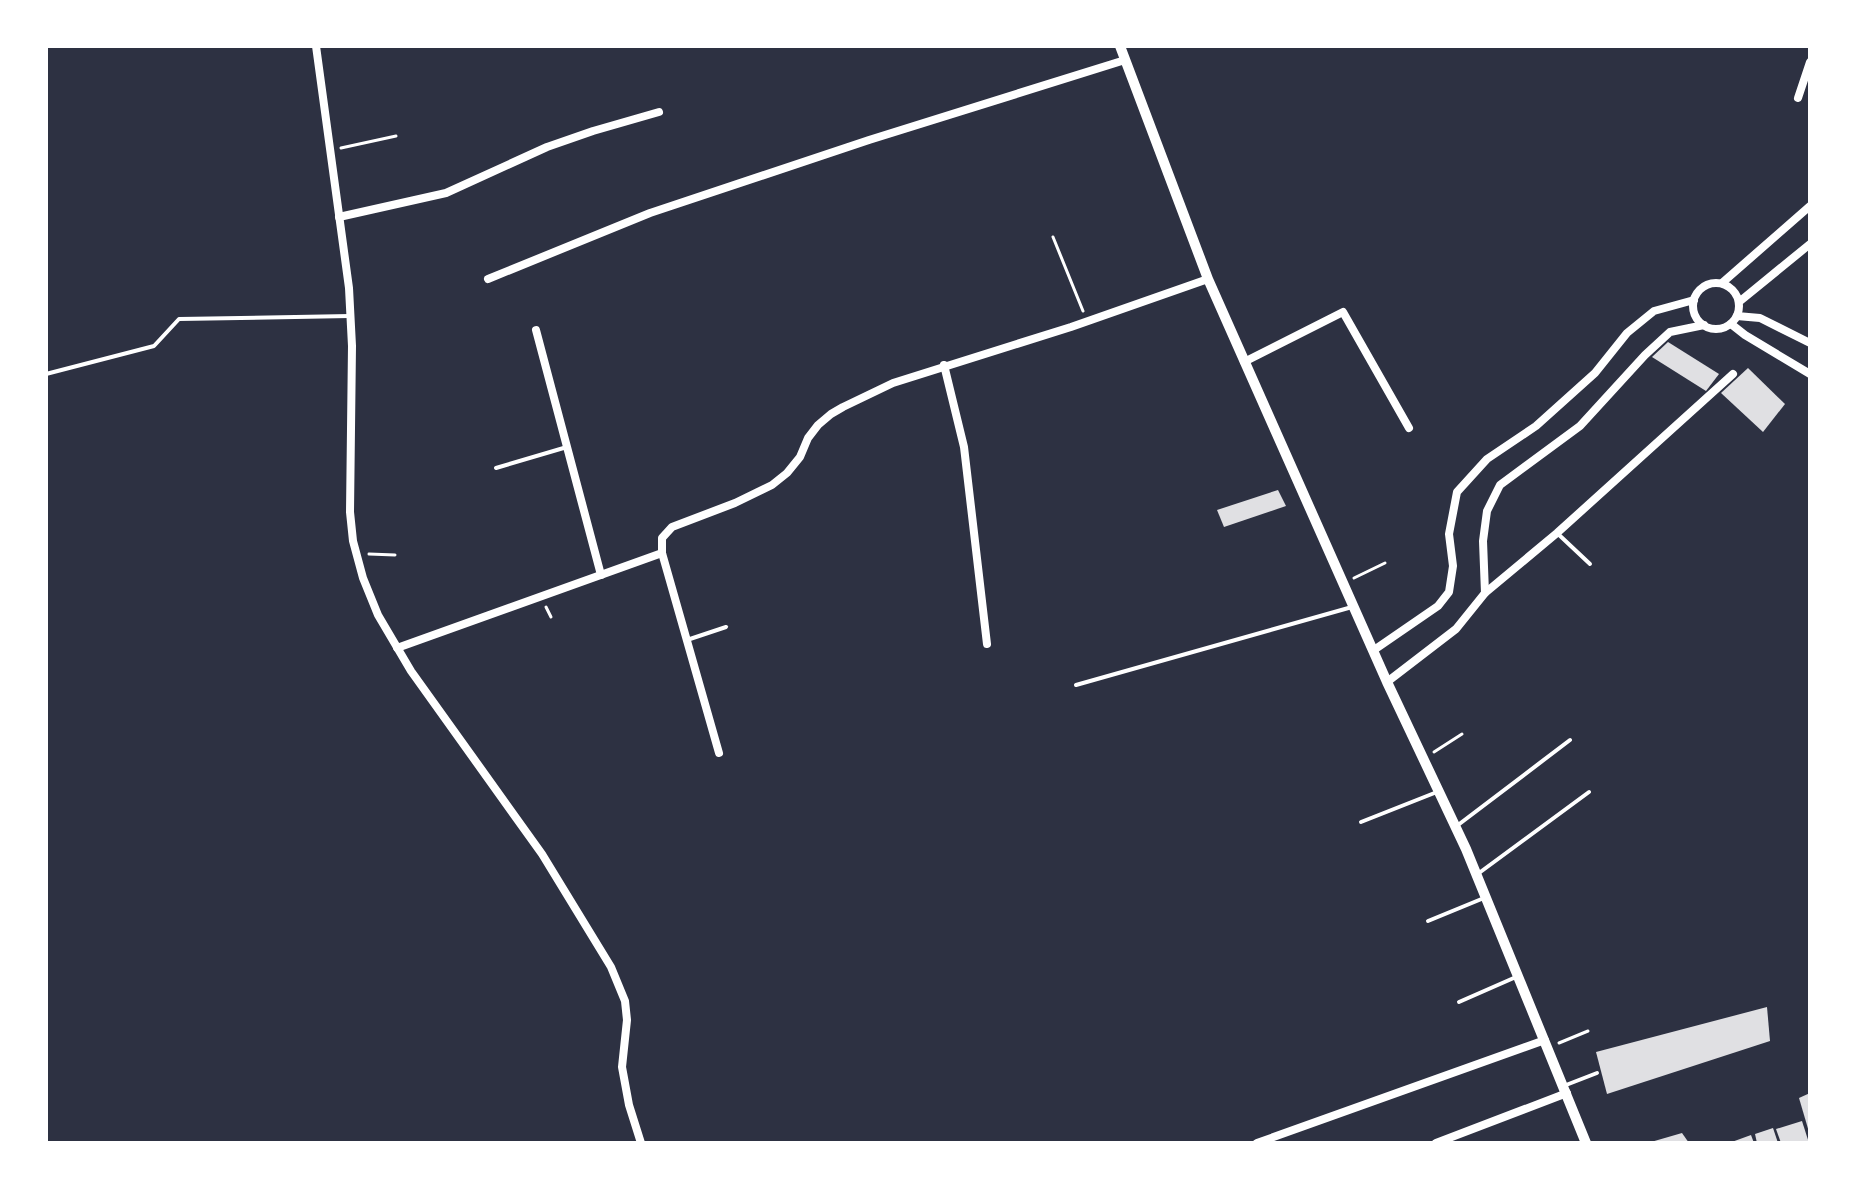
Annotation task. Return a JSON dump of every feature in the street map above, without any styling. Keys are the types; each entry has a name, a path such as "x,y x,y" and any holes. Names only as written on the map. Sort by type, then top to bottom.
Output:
{"street":[{"path":"316,46 350,316 353,395 350,512 353,541 378,615 397,648 555,874 611,967 625,1001 627,1020 622,1067 629,1105 641,1143"},
{"path":"1120,46 1208,279 1387,682 1456,827 1586,1143"},
{"path":"488,279 650,213 1125,60"},
{"path":"1798,98 1810,62"},
{"path":"339,217 446,193 547,147 659,112"},
{"path":"1722,283 1810,206"},
{"path":"1739,302 1810,244"},
{"path":"719,753 662,553 662,538 672,527 735,503 780,479 800,457 808,438 831,414 893,383 1208,279"},
{"path":"1485,593 1483,541 1487,511 1500,485 1580,426 1670,332 1704,325 1718,329 1731,324 1737,316 1739,302 1734,291 1722,283 1701,287 1694,300 1694,314 1704,325"},
{"path":"1374,650 1438,606 1449,592 1453,566 1449,534 1457,492 1487,459 1548,415 1595,373 1627,333 1654,311 1694,300"},
{"path":"1244,362 1343,312 1409,428"},
{"path":"1737,316 1760,318 1810,343"},
{"path":"1731,324 1810,374"},
{"path":"536,330 601,575"},
{"path":"944,365 964,447 987,644"},
{"path":"1387,682 1456,629 1485,593 1557,533 1733,374"},
{"path":"397,648 662,553"},
{"path":"1257,1143 1546,1044"},
{"path":"1436,1143 1565,1090"}],"lane":[{"path":"46,374 154,346 179,319 350,316"},
{"path":"496,468 567,447"},
{"path":"1557,533 1590,564"},
{"path":"1076,685 1354,606"},
{"path":"687,640 726,627"},
{"path":"1456,827 1570,740"},
{"path":"1361,822 1440,792"},
{"path":"1477,875 1589,792"},
{"path":"1428,921 1486,897"},
{"path":"1459,1002 1518,976"},
{"path":"1565,1090 1597,1073"}],"path":[{"path":"330,150 396,136"},
{"path":"1053,237 1087,321"},
{"path":"357,554 395,555"},
{"path":"1343,583 1385,563"},
{"path":"1424,758 1462,734"},
{"path":"1546,1044 1588,1031"}],"building":[{"path":"1668,342 1719,374 1706,391 1652,357"},
{"path":"1748,368 1785,404 1763,432 1721,393"},
{"path":"1278,490 1286,506 1224,527 1217,510"},
{"path":"1767,1007 1770,1041 1607,1094 1596,1052"},
{"path":"1810,1093 1810,1132 1809,1132 1799,1098"},
{"path":"1802,1121 1809,1143 1781,1143 1776,1129"},
{"path":"1773,1128 1778,1143 1757,1143 1755,1134"},
{"path":"1682,1133 1689,1143 1651,1143 1651,1142"},
{"path":"1751,1135 1754,1143 1729,1143"}]}
